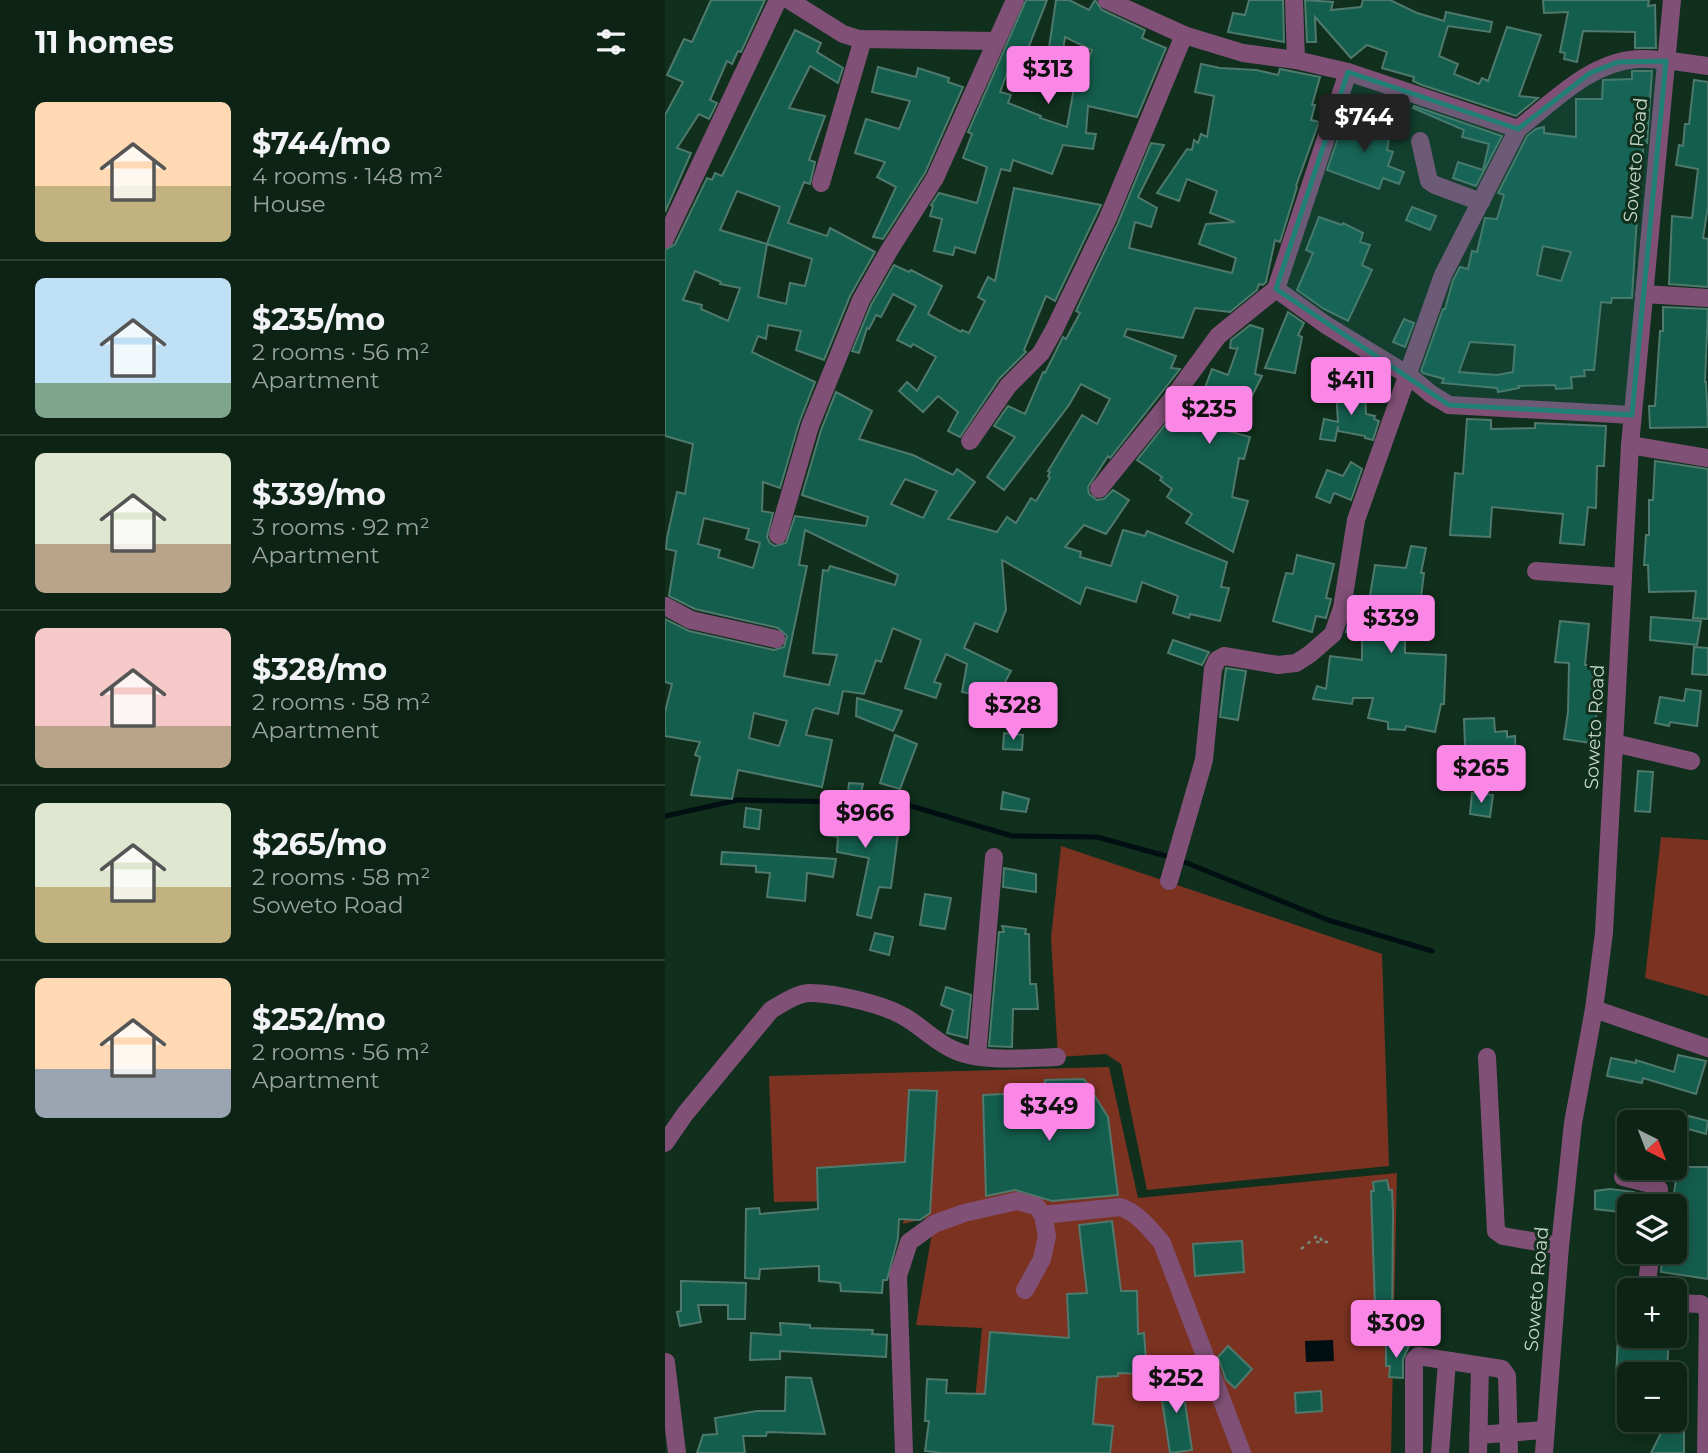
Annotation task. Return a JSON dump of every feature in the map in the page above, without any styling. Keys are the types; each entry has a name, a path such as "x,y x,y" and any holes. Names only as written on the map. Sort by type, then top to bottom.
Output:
{"street":[{"path":"665,239 778,0"},
{"path":"789,0 843,34 863,39 996,41"},
{"path":"778,535 810,426 861,300 935,178 1015,0"},
{"path":"1107,0 1184,35 1243,52 1348,72 1518,129"},
{"path":"1294,0 1296,60"},
{"name":"Soweto Road","path":"1544,1453 1560,1246 1575,1111 1594,1009 1604,933 1632,415 1671,0"},
{"path":"970,441 1000,395 1041,353 1054,330 1108,218 1184,35"},
{"path":"821,183 863,39"},
{"path":"1169,881 1204,760 1213,669 1217,660 1224,656 1278,665 1296,663 1333,634 1342,608 1356,520 1443,275 1518,129 1590,74 1618,62 1639,59 1708,66"},
{"path":"1099,489 1172,399 1218,336 1276,289 1348,72"},
{"path":"1420,141 1429,181 1481,202"},
{"path":"1276,289 1449,405 1632,415"},
{"path":"1644,295 1708,298"},
{"path":"1630,445 1708,458"},
{"path":"1536,571 1623,577"},
{"path":"665,606 691,620 776,639"},
{"path":"1614,743 1691,761"},
{"path":"977,1056 994,857"},
{"path":"665,1143 685,1114 771,1010 808,993 868,1003 902,1016 952,1050 977,1056 1058,1057"},
{"path":"1594,1009 1708,1048"},
{"path":"1487,1057 1496,1231 1503,1236 1560,1246"},
{"path":"1635,1180 1655,1185 1659,1189 1659,1194"},
{"path":"904,1453 898,1276 909,1242 934,1224 964,1213 1017,1201 1036,1206 1043,1215 1047,1236 1042,1259 1025,1290"},
{"path":"1043,1215 1120,1207 1127,1209 1153,1232 1163,1244 1242,1453"},
{"path":"1687,1303 1702,1304 1708,1311 1706,1453"},
{"path":"1414,1453 1414,1360 1418,1356 1502,1369 1507,1376 1509,1453"},
{"path":"1440,1453 1447,1361"},
{"path":"666,1363 677,1453"},
{"path":"1480,1366 1478,1444 1509,1432 1544,1430"}],"path":[{"path":"1301,1248 1318,1235 1322,1242"},
{"path":"1316,1242 1329,1242"}],"highlighted area":[{"path":"1666,61 1632,415 1449,405 1276,289 1348,72 1518,129 1590,73 1618,62"}],"shaded area":[{"path":"1661,837 1708,840 1708,996 1645,978"},
{"path":"1061,846 1382,954 1389,1166 1147,1190 1121,1064 1106,1054 1058,1057 1051,938"},
{"path":"1109,1067 1138,1198 1397,1173 1391,1453 970,1453 982,1328 916,1325 935,1216 903,1224 912,1172 836,1201 774,1202 769,1076"},
{"path":"1333,1340 1334,1361 1306,1362 1305,1341"}],"building":[{"path":"711,0 765,0 741,52 738,51 732,64 727,61 710,100 717,103 709,119 699,114 677,148 691,153 665,212 665,115 683,82 667,75 684,39 692,42"},
{"path":"1026,0 1047,0 1024,59 1014,55 1000,92 1011,95 1008,103 1041,116 1040,118 1067,127 1077,71 1084,73 1092,50 1065,37 1059,76 1045,75 1056,0 1069,0 1089,10 1095,0 1102,10 1145,30 1142,38 1166,48 1137,117 1088,106 1086,133 1096,134 1093,149 1063,145 1052,174 1013,160 1010,171 1001,169 975,253 955,247 953,255 934,251 942,219 930,216 931,205 939,193 977,203 987,167 963,158 972,134 968,132"},
{"path":"1249,0 1283,0 1284,42 1228,32 1233,13 1245,15"},
{"path":"1305,0 1333,2 1331,10 1361,7 1363,0 1390,0 1417,13 1444,21 1446,12 1492,22 1490,32 1448,26 1439,56 1458,64 1454,74 1479,84 1482,78 1488,81 1507,27 1541,35 1519,96 1538,98 1516,116 1422,85 1413,81 1414,77 1382,68 1387,52 1367,45 1351,58 1315,17 1316,42 1307,42"},
{"path":"1543,0 1649,0 1648,6 1655,5 1656,48 1635,48 1635,32 1583,31 1577,62 1564,59 1565,53 1560,52 1568,12 1544,13"},
{"path":"795,30 821,43 817,52 843,68 838,83 810,66 789,108 825,116 809,160 815,162 810,184 804,182 788,223 827,236 830,228 875,252 850,296 824,360 796,350 801,331 768,325 766,339 758,336 752,352 815,382 799,423 780,488 763,482 762,511 773,513 767,537 770,543 775,546 786,543 795,516 866,526 868,517 802,495 821,430 836,392 872,411 859,439 913,455 953,475 957,469 975,482 948,519 997,532 1007,517 1016,523 1031,498 1036,501 1050,478 1048,471 1082,415 1097,424 1110,399 1081,384 1069,405 1004,490 987,477 1015,437 994,426 1008,406 1025,414 1043,372 1045,373 1063,337 1066,339 1080,313 1076,311 1118,223 1151,143 1164,145 1138,197 1157,208 1151,227 1135,222 1129,248 1232,273 1236,258 1199,244 1206,224 1235,222 1210,213 1217,191 1187,179 1179,201 1157,193 1187,149 1192,150 1194,140 1198,143 1201,134 1207,137 1214,96 1195,92 1201,64 1278,75 1280,69 1320,77 1311,120 1319,122 1280,242 1275,240 1266,282 1259,284 1257,290 1230,312 1195,308 1183,338 1127,329 1124,336 1176,356 1171,368 1180,369 1110,458 1108,456 1088,487 1089,494 1097,500 1104,499 1113,490 1129,500 1106,534 1084,525 1065,547 1081,552 1080,557 1111,566 1123,530 1145,536 1147,531 1227,562 1221,587 1229,588 1220,621 1190,614 1189,618 1173,613 1178,596 1142,582 1136,602 1086,587 1080,604 1002,560 1006,610 997,632 975,623 964,648 1011,671 1003,686 1017,687 1016,706 1003,706 1003,700 962,692 967,664 946,654 934,682 941,684 936,698 905,688 921,640 893,628 881,662 876,660 864,694 843,691 838,714 816,708 813,710 806,735 832,740 822,787 738,770 732,799 691,795 700,757 695,755 700,742 665,736 665,712 672,684 665,682 665,619 689,631 774,650 784,647 787,636 778,628 695,609 669,596 676,551 666,549 667,538 677,492 685,494 693,444 665,436 665,250 675,244 707,178 712,180 715,173 722,176","holes":["737,191 780,207 767,244 720,230","767,244 812,259 805,286 790,283 786,304 758,297","695,271 721,282 720,284 740,288 728,321 701,309 702,305 683,300","905,479 937,491 923,518 891,504","704,518 749,529 746,539 760,543 753,568 718,557 720,550 698,544","805,530 898,575 895,585 830,566 828,571 823,570 813,653 837,655 829,685 784,676 807,566 799,565","754,713 787,721 779,746 749,738"]},
{"path":"878,67 916,77 918,68 949,78 948,82 963,87 925,173 883,239 873,237 896,187 877,177 885,162 855,153 866,119 899,129 910,101 872,92"},
{"path":"1632,71 1652,71 1647,143 1643,143 1643,167 1640,167 1632,298 1612,298 1611,303 1601,302 1594,370 1584,370 1585,376 1571,377 1572,388 1556,389 1555,385 1518,386 1519,388 1498,392 1497,388 1442,383 1444,379 1423,373 1421,371 1453,280 1460,267 1468,269 1472,251 1477,252 1485,218 1497,219 1504,195 1498,193 1527,136 1544,127 1544,133 1576,137 1576,99 1602,99 1603,80 1632,79","holes":["1543,246 1571,252 1561,281 1537,275","1470,342 1515,345 1513,372 1497,375 1459,372"]},
{"path":"1694,80 1708,82 1708,206 1703,238 1708,239 1708,287 1669,284 1672,216 1692,218 1698,169 1676,165 1679,145 1683,146 1685,124 1689,124"},
{"path":"1414,106 1502,136 1476,186 1453,178 1458,162 1483,170 1489,144 1462,137 1464,130 1413,108"},
{"path":"1356,111 1379,116 1374,134 1389,139 1387,150 1393,152 1388,166 1404,172 1399,184 1383,178 1379,189 1327,170 1339,135 1349,138"},
{"path":"1014,188 1101,205 1055,301 1046,296 1024,350 1026,352 999,379 960,437 948,431 958,412 938,396 923,412 899,391 907,382 917,391 936,357 913,344 911,347 897,340 916,306 893,294 881,317 876,315 869,329 867,328 859,353 852,351 871,305 894,265 909,272 911,270 942,286 928,314 961,332 962,330 969,333 985,301 978,297 988,277 995,281"},
{"path":"1412,207 1436,216 1430,230 1406,220"},
{"path":"1319,217 1342,225 1343,223 1363,233 1360,242 1370,245 1362,265 1372,270 1348,321 1324,309 1297,290 1313,253 1306,250"},
{"path":"1663,307 1708,309 1705,382 1708,427 1650,428 1649,406 1655,406"},
{"path":"1288,312 1304,323 1298,335 1302,337 1295,373 1265,368"},
{"path":"1404,319 1414,323 1405,347 1393,342"},
{"path":"1250,325 1263,329 1255,374 1262,376 1249,402 1240,398 1228,431 1250,437 1244,459 1239,458 1232,497 1248,501 1233,552 1186,523 1192,514 1167,497 1172,489 1160,480 1162,477 1137,460 1192,391 1201,398 1212,369 1228,375 1238,347 1230,348 1231,340"},
{"path":"1365,390 1366,414 1375,416 1374,419 1379,421 1373,440 1338,431 1338,426 1335,441 1320,439 1324,419 1338,422 1336,392"},
{"path":"1467,419 1491,420 1491,429 1535,428 1535,423 1606,426 1604,466 1597,466 1596,508 1588,507 1584,545 1560,543 1563,514 1492,507 1490,537 1450,535 1455,473 1463,474"},
{"path":"1655,461 1708,469 1708,619 1693,618 1696,591 1649,592 1648,565 1644,565 1646,535 1649,535 1649,500 1653,500"},
{"path":"1351,462 1362,469 1351,500 1334,493 1330,503 1316,497 1327,470 1343,476"},
{"path":"1411,546 1426,548 1421,573 1424,573 1420,605 1415,621 1405,620 1405,653 1446,655 1444,704 1441,704 1435,732 1406,726 1405,730 1388,729 1388,722 1368,718 1373,698 1353,698 1352,704 1313,699 1317,686 1326,689 1330,656 1362,660 1362,634 1346,632 1352,613 1367,614 1375,565 1406,568"},
{"path":"1297,555 1334,564 1326,598 1331,599 1326,618 1316,616 1312,632 1273,621 1286,573 1293,574"},
{"path":"1651,617 1701,621 1697,645 1650,640"},
{"path":"1560,621 1589,624 1585,665 1593,665 1593,677 1597,677 1597,712 1591,743 1564,739 1568,712 1569,663 1555,662"},
{"path":"1173,640 1209,652 1202,665 1168,653"},
{"path":"1694,647 1708,648 1708,675 1692,674"},
{"path":"1226,668 1246,671 1238,720 1220,717"},
{"path":"1686,689 1701,691 1697,726 1655,723 1660,697 1684,701"},
{"path":"857,698 902,711 893,731 856,716"},
{"path":"1494,718 1495,732 1507,731 1507,737 1515,736 1516,761 1496,762 1496,769 1466,771 1464,719"},
{"path":"1004,733 1023,735 1022,750 1003,749"},
{"path":"895,735 917,744 900,789 880,783"},
{"path":"1638,771 1653,772 1650,812 1635,811"},
{"path":"849,783 863,784 853,828 898,834 891,888 879,887 871,918 857,915 869,858 837,852 838,837 825,835 829,816 845,818"},
{"path":"1003,792 1029,799 1026,812 1001,809"},
{"path":"1472,793 1493,795 1490,817 1470,814"},
{"path":"746,808 761,810 759,829 744,827"},
{"path":"722,852 836,859 833,877 807,873 805,901 767,897 770,873 756,872 756,866 721,864"},
{"path":"1004,868 1036,874 1036,892 1003,887"},
{"path":"925,894 951,898 945,929 920,925"},
{"path":"1002,926 1026,929 1025,934 1029,934 1030,984 1036,984 1038,1009 1013,1009 1012,1047 989,1046 999,932 1004,932"},
{"path":"875,933 893,937 889,955 870,950"},
{"path":"946,987 971,995 967,1038 947,1033 953,1010 941,1005"},
{"path":"1678,1055 1706,1061 1696,1094 1643,1078 1642,1083 1607,1076 1611,1058 1636,1063 1636,1060 1674,1072"},
{"path":"1084,1079 1108,1117 1118,1195 1052,1201 1015,1190 986,1196 983,1095 1045,1092 1045,1080"},
{"path":"909,1090 937,1091 930,1213 920,1220 899,1219 898,1238 887,1280 883,1280 882,1293 841,1291 840,1283 819,1281 819,1266 760,1269 759,1279 745,1278 746,1209 759,1208 760,1214 818,1209 817,1168 905,1162"},
{"path":"1689,1116 1708,1121 1706,1134 1687,1129"},
{"path":"1687,1167 1708,1167 1708,1279 1661,1272 1661,1264 1687,1264 1687,1194 1674,1194 1676,1180 1687,1180"},
{"path":"1387,1180 1389,1190 1392,1190 1393,1212 1392,1333 1376,1333 1371,1191 1374,1191 1373,1182"},
{"path":"1610,1189 1634,1192 1617,1194 1617,1212 1595,1209 1595,1191"},
{"path":"1112,1221 1121,1291 1137,1291 1138,1334 1144,1333 1147,1374 1118,1373 1118,1376 1097,1377 1093,1424 1113,1426 1110,1453 925,1451 929,1421 925,1421 927,1379 947,1380 946,1393 985,1394 990,1332 1069,1338 1067,1294 1087,1293 1079,1225"},
{"path":"1242,1241 1244,1272 1195,1276 1193,1244"},
{"path":"681,1281 746,1283 745,1319 728,1319 728,1305 698,1305 701,1322 680,1326 677,1312 681,1311"},
{"path":"780,1323 810,1325 810,1328 873,1330 872,1334 887,1335 886,1357 780,1351 780,1359 750,1360 751,1333 781,1335"},
{"path":"1386,1345 1409,1346 1403,1359 1403,1378 1389,1377"},
{"path":"1228,1346 1252,1369 1235,1388 1226,1380 1218,1357"},
{"path":"1617,1348 1668,1348 1668,1362 1617,1362 1616,1378"},
{"path":"1181,1376 1192,1450 1170,1453 1159,1380"},
{"path":"786,1377 811,1378 825,1434 767,1432 766,1436 743,1436 745,1453 697,1453 703,1435 717,1434 715,1418 757,1411 785,1411"},
{"path":"1321,1391 1322,1411 1296,1413 1295,1393"},
{"path":"1662,1432 1684,1432 1684,1453 1651,1453"}],"waterway":[{"path":"665,816 738,800 901,803 1012,836 1097,837 1177,859 1328,920 1432,951"}]}
